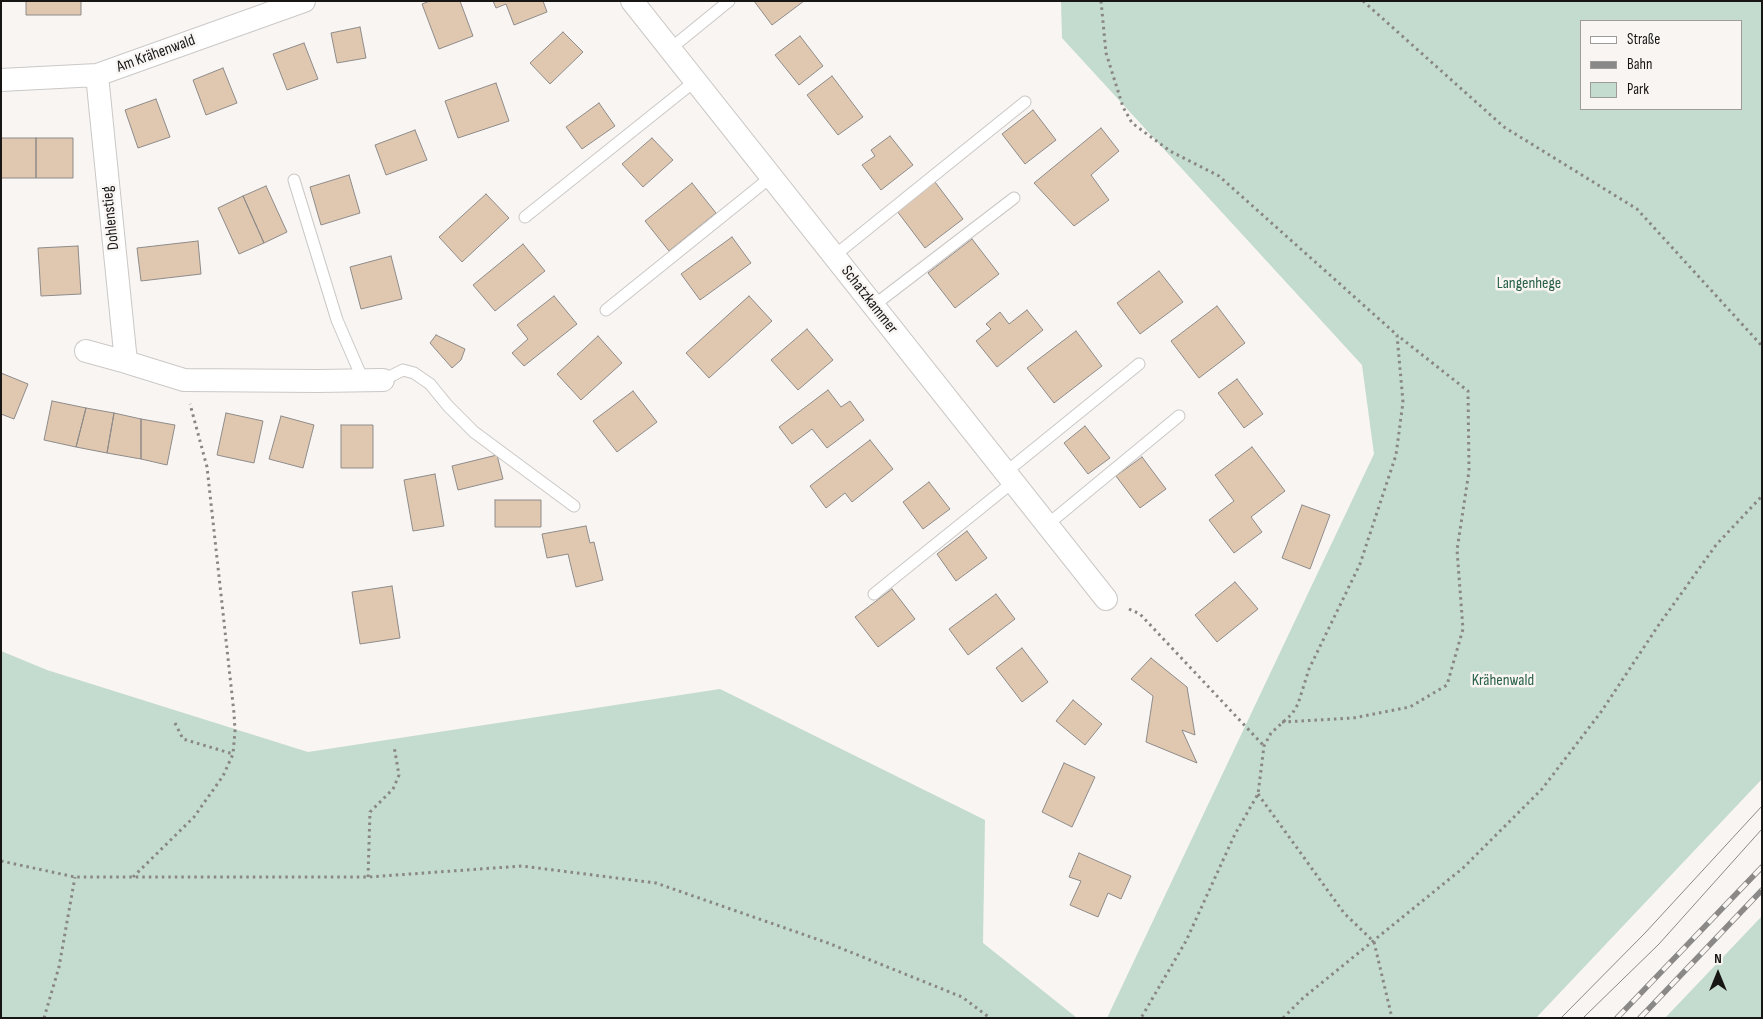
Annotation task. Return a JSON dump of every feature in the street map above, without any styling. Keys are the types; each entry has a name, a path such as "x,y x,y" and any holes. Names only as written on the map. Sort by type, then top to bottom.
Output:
{"street":[{"name":"Am Krähenwald","path":"1,80 97,75 304,1"},
{"name":"Schatzkammer","path":"632,1 1106,599"},
{"name":"Dohlenstieg","path":"97,75 126,362"},
{"path":"86,351 184,380 373,380"}],"lane":[{"path":"670,49 729,1"},
{"path":"525,217 695,81"},
{"path":"834,256 1025,102"},
{"path":"606,310 771,177"},
{"path":"294,180 337,320 373,380 403,370 414,372 430,384 448,406 474,432 574,506"},
{"path":"873,306 1014,198"},
{"path":"874,594 1139,364"},
{"path":"1047,525 1179,416"}],"path":[{"path":"1101,1 1106,53 1123,106 1132,123 1170,151 1220,176 1396,335 1468,391 1469,471 1458,550 1463,629 1447,685 1410,707 1353,718 1282,722"},
{"path":"1363,1 1504,127 1637,209 1762,346"},
{"path":"1142,1018 1186,941 1235,834 1258,794 1264,746 1271,733 1292,714 1298,704 1309,669 1360,564 1396,455 1403,402 1396,335"},
{"path":"132,877 194,818 223,776 232,754 235,731 207,467 184,380"},
{"path":"1283,1018 1303,998 1463,868 1542,789 1601,712 1658,626 1716,544 1762,496"},
{"path":"1106,599 1140,614 1264,746"},
{"path":"175,723 183,739 232,754"},
{"path":"368,877 370,812 393,789 399,775 394,746"},
{"path":"1258,794 1344,913 1374,942 1392,1018"},
{"path":"1,861 74,877 368,877 522,866 656,883 828,943 962,997 990,1018"},
{"path":"44,1018 59,967 74,877"}],"green space":[{"path":"1061,1 1762,1 1762,779 1536,1018 1107,1018 1374,454 1362,365 1062,38"},
{"path":"1,651 47,670 308,752 720,689 985,820 983,943 1077,1018 1,1018"},
{"path":"1762,916 1762,1018 1665,1018 1705,976"}],"building":[{"path":"26,1 81,1 81,15 26,15"},
{"path":"430,1 460,1 473,36 439,49 422,4"},
{"path":"493,1 543,1 547,12 514,25 506,4 496,8"},
{"path":"754,1 804,1 772,25"},
{"path":"360,27 366,58 337,63 331,33"},
{"path":"563,32 583,52 550,84 530,63"},
{"path":"800,36 823,66 799,85 775,55"},
{"path":"304,43 318,79 287,90 273,54"},
{"path":"223,68 237,103 206,115 193,80"},
{"path":"832,76 863,117 838,135 807,95"},
{"path":"496,83 509,121 458,138 445,101"},
{"path":"156,99 170,137 138,148 125,110"},
{"path":"599,103 615,126 582,149 566,127"},
{"path":"1033,110 1056,140 1025,164 1002,134"},
{"path":"1101,128 1119,151 1091,175 1109,200 1074,226 1034,183"},
{"path":"415,130 427,160 386,175 375,145"},
{"path":"890,136 913,165 881,190 862,165 875,156 871,150"},
{"path":"1,138 36,138 36,178 1,178"},
{"path":"36,138 73,138 73,178 36,178"},
{"path":"652,138 673,160 643,187 622,164"},
{"path":"349,175 360,213 321,225 310,187"},
{"path":"935,182 963,219 925,248 897,211"},
{"path":"692,183 716,213 669,251 645,221"},
{"path":"266,186 287,232 264,243 243,196"},
{"path":"486,194 509,218 462,262 439,237"},
{"path":"243,196 264,243 239,254 218,208"},
{"path":"732,237 751,263 700,300 681,274"},
{"path":"972,239 999,274 955,308 928,273"},
{"path":"198,241 201,274 141,281 137,248"},
{"path":"523,244 545,271 495,311 473,285"},
{"path":"78,246 81,294 41,296 38,248"},
{"path":"391,256 402,299 361,309 350,267"},
{"path":"1159,271 1183,302 1140,334 1117,303"},
{"path":"554,296 577,324 524,366 512,353 528,339 517,325"},
{"path":"749,296 772,321 709,378 686,353"},
{"path":"1217,306 1245,343 1199,378 1171,341"},
{"path":"1027,310 1043,330 997,367 976,341 991,329 986,324 1000,312 1009,324"},
{"path":"807,329 833,360 798,390 771,360"},
{"path":"1076,331 1102,366 1054,403 1027,368"},
{"path":"436,335 465,349 461,360 452,368 430,343"},
{"path":"598,336 622,363 581,400 557,374"},
{"path":"1,373 28,384 14,419 1,414"},
{"path":"1237,379 1263,414 1244,428 1218,393"},
{"path":"828,390 841,407 850,401 864,420 827,448 812,429 792,444 779,427"},
{"path":"633,391 657,422 617,452 593,421"},
{"path":"52,401 86,408 76,447 44,440"},
{"path":"86,408 114,413 107,453 76,447"},
{"path":"114,413 141,419 141,459 107,453"},
{"path":"226,413 263,421 254,463 217,455"},
{"path":"281,416 314,425 303,468 269,459"},
{"path":"141,419 175,425 167,465 141,459"},
{"path":"341,425 373,425 373,468 341,468"},
{"path":"1085,426 1110,458 1088,474 1064,443"},
{"path":"870,440 893,469 852,502 845,493 826,508 810,486"},
{"path":"1252,447 1285,491 1251,517 1262,532 1234,553 1209,520 1234,501 1215,475"},
{"path":"497,455 503,479 458,490 452,466"},
{"path":"1142,457 1166,489 1140,508 1116,476"},
{"path":"435,474 444,526 413,531 404,480"},
{"path":"929,482 950,509 923,529 903,502"},
{"path":"495,500 541,500 541,527 495,527"},
{"path":"1302,505 1330,515 1310,569 1282,558"},
{"path":"586,526 590,543 594,542 603,580 576,587 568,554 547,558 542,534"},
{"path":"967,531 987,558 956,581 937,554"},
{"path":"1235,582 1258,609 1217,642 1195,615"},
{"path":"392,586 400,638 360,644 352,592"},
{"path":"892,589 915,619 878,647 855,617"},
{"path":"996,594 1015,619 968,655 949,629"},
{"path":"1022,648 1048,682 1022,702 996,668"},
{"path":"1151,658 1187,687 1195,735 1182,730 1197,763 1146,742 1153,696 1131,679"},
{"path":"1073,700 1102,724 1085,745 1056,721"},
{"path":"1064,763 1095,777 1072,827 1042,812"},
{"path":"1079,853 1131,876 1121,899 1108,893 1098,917 1070,905 1081,881 1069,877"}],"tram line":[{"path":"1561,1018 1645,933 1762,806"},
{"path":"1583,1018 1659,944 1762,829"}],"railway":[{"path":"1617,1018 1762,867"},
{"path":"1640,1018 1762,890"}],"park label":[{"name":"Langenhege","path":"1529,284"},
{"name":"Krähenwald","path":"1503,681"}]}
